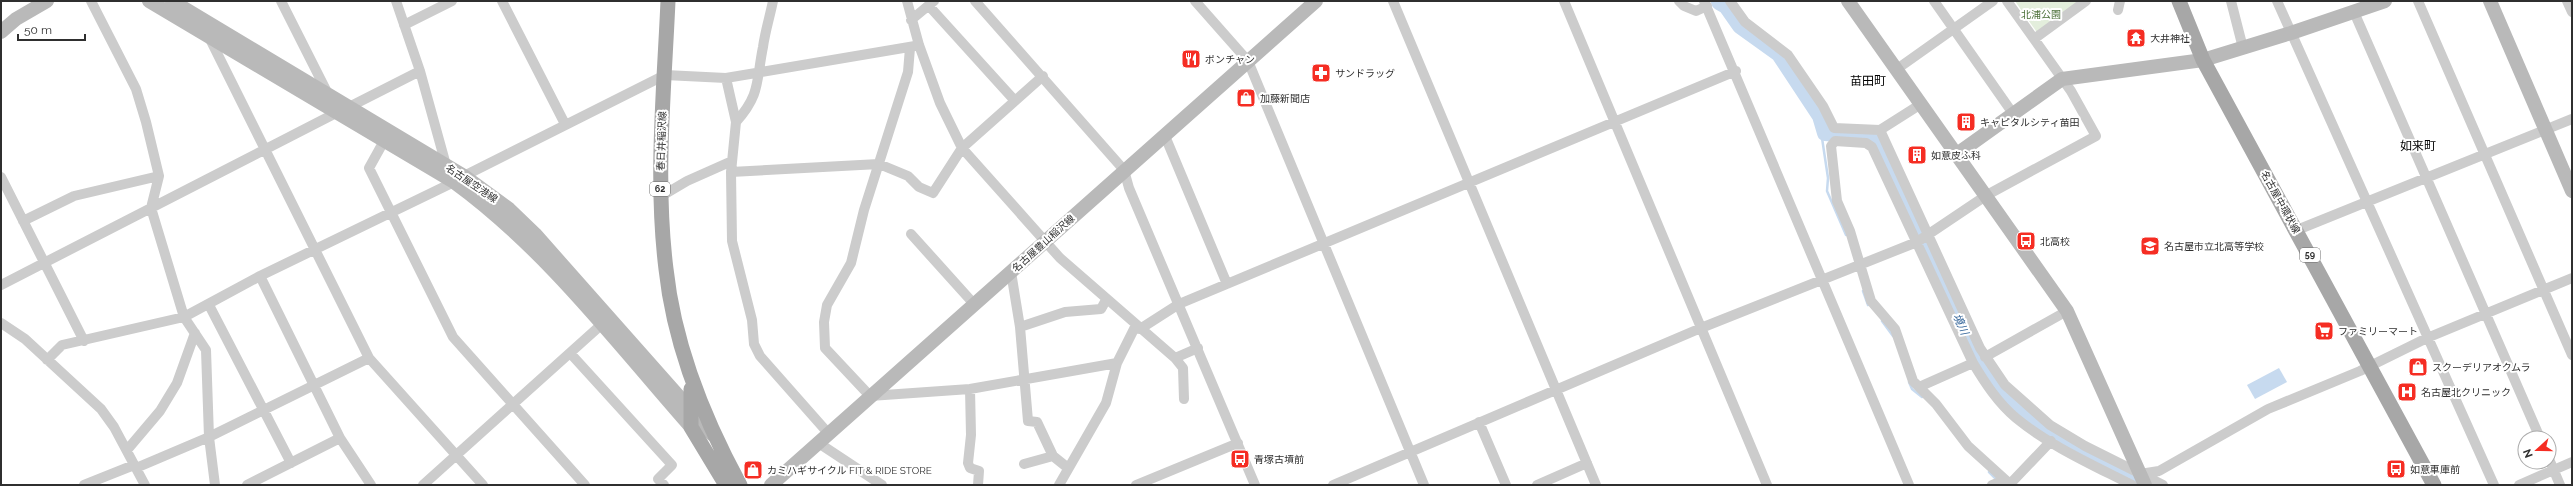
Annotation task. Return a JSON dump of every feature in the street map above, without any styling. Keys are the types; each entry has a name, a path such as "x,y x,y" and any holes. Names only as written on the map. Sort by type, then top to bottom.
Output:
{"main road":[{"path":"1,32 16,19 47,1"},
{"name":"名古屋空港線","path":"149,1 343,110 446,165 499,217 525,240 691,427"},
{"name":"名古屋空港線","path":"172,1 328,94 343,110 384,141 459,179 509,209 535,234 692,410 713,436"},
{"name":"春日井稲沢線","path":"668,1 660,147 660,197 666,271 690,374 713,436 740,485"},
{"name":"名古屋豊山稲沢線","path":"771,485 817,442 1316,1"},
{"path":"1848,1 1987,195 2067,311 2140,480"},
{"name":"名古屋中環状線","path":"2179,1 2202,60 2297,230 2368,365 2434,485"},
{"path":"1957,154 2014,115 2062,79 2202,60 2291,33 2385,1"},
{"path":"2490,1 2572,191"},
{"name":"春日井稲沢線","path":"690,374 692,410 691,427"},
{"path":"691,427 726,485"}],"street":[{"path":"90,1 136,89 146,122 159,176 151,208 184,317 206,350 209,437 215,485"},
{"path":"281,1 328,94"},
{"path":"396,1 420,71 446,165"},
{"path":"404,25 452,1"},
{"path":"502,1 565,124"},
{"path":"736,122 750,106 758,85 773,1"},
{"path":"907,1 912,20 914,46 908,72 879,164 851,263 827,305 824,322 825,348 870,396 970,389 1117,363"},
{"path":"975,1 1043,76 1124,170 1129,188 1255,485"},
{"path":"1195,1 1248,61 1424,485"},
{"path":"1394,1 1596,485"},
{"path":"1564,1 1767,485"},
{"path":"1679,1 1684,6 1696,11 1706,4 1736,70 1909,485"},
{"path":"1730,1 1745,22 1788,55 1823,106 1834,128 1880,130 1921,104"},
{"path":"1934,1 2014,115"},
{"path":"1897,69 1993,1"},
{"path":"1340,484 1479,422 1701,328 1923,239 1987,195 2096,136 2062,79 2007,1"},
{"path":"2034,39 2086,1"},
{"path":"2231,1 2242,48"},
{"path":"2277,1 2494,485"},
{"path":"2418,1 2572,355"},
{"path":"2567,1 2572,12"},
{"path":"912,20 931,3 1015,101"},
{"path":"2354,12 2536,430"},
{"path":"209,36 264,150 369,358 483,485"},
{"path":"47,360 62,345 184,317 209,305 260,276 316,251 389,212 459,179 664,75 726,78 914,46"},
{"path":"914,46 962,148 1060,258 1106,300 1175,358 1183,368 1184,399"},
{"path":"1059,485 1106,403 1117,363 1138,327 1179,304 1736,70"},
{"path":"1,284 420,71"},
{"path":"731,172 879,164 908,176 911,182 934,193 962,148 1043,76"},
{"path":"726,78 736,122 731,172 732,241 752,320 754,344 760,356 828,433"},
{"path":"2297,230 2572,119"},
{"path":"1880,130 1973,363 1990,391 2015,417 2051,441 2140,480 2163,485"},
{"path":"1165,136 1227,284"},
{"path":"384,141 369,168 389,212 453,337 585,485"},
{"path":"2009,483 1968,446 1936,404 1912,381 1895,329 1871,301 1860,264 1837,201 1831,146 1835,141 1866,143 1872,147 1923,239 1985,357 2005,385 2050,425 2140,480"},
{"path":"660,197 686,181 732,161"},
{"path":"23,221 74,196 159,176"},
{"path":"1,177 84,341"},
{"path":"911,234 974,304"},
{"path":"1011,272 1020,327 1026,380 1028,421 1037,422 1053,456 1068,468"},
{"path":"260,276 315,383 340,438 371,485"},
{"path":"2140,480 2159,471 2268,409 2360,371 2368,365 2427,338 2572,278"},
{"path":"1020,327 1065,312 1101,309 1106,300"},
{"path":"209,305 291,463"},
{"path":"1985,357 2067,311"},
{"path":"1,323 25,339 101,409 127,450 145,485"},
{"path":"423,485 601,325"},
{"path":"127,450 160,411 177,383 195,332"},
{"path":"1175,358 1198,348"},
{"path":"570,352 672,465 658,479 664,485"},
{"path":"84,485 209,437 315,383 369,358"},
{"path":"1919,387 1973,363"},
{"path":"970,389 971,435 968,463 970,468 979,471 978,485"},
{"path":"1479,422 1506,485"},
{"path":"247,485 261,482 291,463 340,438"},
{"path":"1992,485 2009,483 2051,441"},
{"path":"817,442 882,485"},
{"path":"1136,485 1238,443"},
{"path":"1024,464 1053,456"},
{"path":"2557,469 2572,462"},
{"path":"1538,485 1587,463"},
{"path":"2519,485 2554,470 2560,485"}],"green space":[{"name":"北浦公園","path":"2015,1 2082,1 2041,31 2036,31"}],"water":[{"path":"2279,368 2287,382 2255,399 2247,385"}],"waterway":[{"name":"境川","path":"1719,2 1726,6 1740,26 1779,54 1820,116 1825,133 1874,137 1975,355 1998,388 2036,424 2148,485"},
{"path":"1825,133 1822,138 1828,178 1827,191 1846,235"},
{"path":"1863,291 1868,305"},
{"path":"1882,321 1893,336"},
{"path":"1909,382 1912,389 1922,397"},
{"path":"1989,472 1995,478"}],"place":[{"name":"大井神社","path":"2136,38"},
{"name":"ポンチャン","path":"1191,59"},
{"name":"サンドラッグ","path":"1321,73"},
{"name":"加藤新聞店","path":"1246,98"},
{"name":"キャピタルシティ苗田","path":"1966,122"},
{"name":"如意皮ふ科","path":"1917,155"},
{"name":"北高校","path":"2026,241"},
{"name":"名古屋市立北高等学校","path":"2150,246"},
{"name":"ファミリーマート","path":"2324,331"},
{"name":"スクーデリアオクムラ","path":"2418,367"},
{"name":"名古屋北クリニック","path":"2407,392"},
{"name":"青塚古墳前","path":"1240,459"},
{"name":"如意車庫前","path":"2396,469"},
{"name":"カミハギサイクル FIT & RIDE STORE","path":"753,470"}],"district":[{"name":"苗田町","path":"1868,81"},
{"name":"如来町","path":"2418,146"}]}
